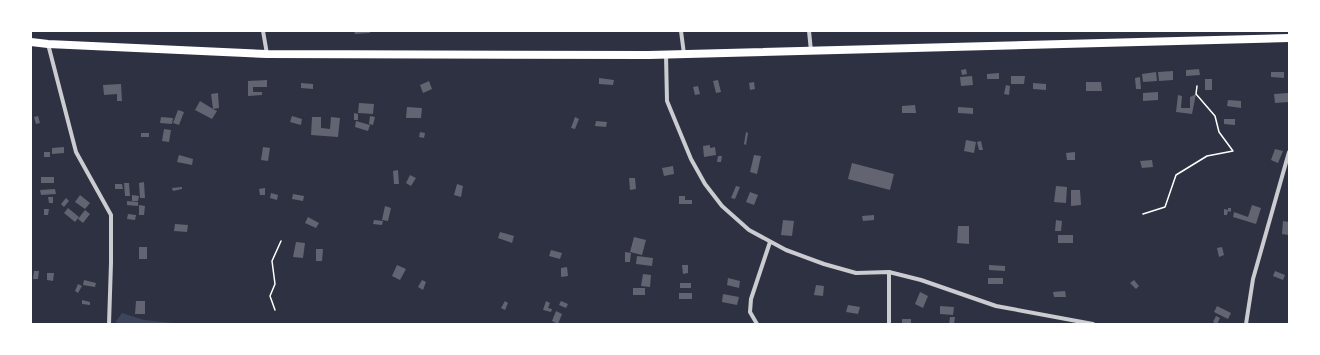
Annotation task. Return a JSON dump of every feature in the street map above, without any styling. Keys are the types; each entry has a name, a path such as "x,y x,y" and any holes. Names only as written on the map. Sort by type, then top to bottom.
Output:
{"highway":[{"path":"31,42 267,54 684,55 1289,38"}],"street":[{"path":"263,31 267,54"},
{"path":"681,31 684,55"},
{"path":"809,31 811,51"},
{"path":"48,44 76,152 111,215 109,324"},
{"path":"666,55 667,101 691,159 705,184 722,206 749,230 786,250 824,264 856,273 889,272 921,280 996,306 1071,322 1093,324"},
{"path":"1246,324 1253,279 1289,152"},
{"path":"757,324 750,312 751,300 770,242"},
{"path":"889,272 889,324"}],"path":[{"path":"1143,214 1165,207 1176,175 1207,156 1233,151 1218,132 1215,116 1196,94 1197,86"},
{"path":"275,310 270,296 275,284 272,261 281,241"}],"shaded area":[{"path":"122,313 144,320 183,324 117,324 116,321"}],"building":[{"path":"354,31 370,31 370,33 355,34"},
{"path":"966,69 967,74 962,75 961,70"},
{"path":"1199,69 1200,75 1186,76 1186,70"},
{"path":"1173,71 1173,80 1159,81 1158,72"},
{"path":"1156,72 1157,81 1143,82 1142,74"},
{"path":"1271,72 1284,72 1284,78 1271,77"},
{"path":"999,73 999,79 987,79 987,74"},
{"path":"972,76 973,85 961,86 960,77"},
{"path":"1011,76 1025,76 1024,84 1011,84"},
{"path":"1140,77 1141,89 1136,89 1135,78"},
{"path":"599,78 614,80 613,85 599,84"},
{"path":"1205,79 1212,79 1212,90 1205,90"},
{"path":"267,80 267,87 253,87 253,92 262,92 262,95 248,96 248,81"},
{"path":"718,80 721,92 716,93 713,81"},
{"path":"429,81 432,89 423,93 420,85"},
{"path":"754,82 755,89 750,90 749,83"},
{"path":"1086,82 1101,82 1102,91 1086,91"},
{"path":"301,83 313,84 313,89 301,88"},
{"path":"1033,83 1046,84 1046,90 1033,89"},
{"path":"121,84 122,101 117,101 117,94 104,95 103,85"},
{"path":"1006,85 1010,86 1009,95 1004,94"},
{"path":"698,86 700,94 695,95 693,87"},
{"path":"1158,92 1158,100 1143,101 1143,93"},
{"path":"218,93 219,108 213,109 211,94"},
{"path":"1288,93 1289,102 1275,103 1274,94"},
{"path":"1196,94 1192,114 1176,112 1178,95 1182,96 1181,108 1190,108 1190,97"},
{"path":"1228,100 1241,101 1241,108 1227,106"},
{"path":"200,101 217,111 212,119 195,110"},
{"path":"359,103 374,104 373,114 358,113"},
{"path":"915,105 916,113 902,113 902,106"},
{"path":"407,107 422,108 421,118 406,118"},
{"path":"958,107 973,108 973,114 958,113"},
{"path":"178,110 184,112 179,125 173,123"},
{"path":"354,113 358,114 358,120 354,120"},
{"path":"38,116 40,123 36,124 34,117"},
{"path":"292,116 302,119 301,125 290,122"},
{"path":"370,116 375,117 373,125 369,124"},
{"path":"161,117 173,118 172,124 160,123"},
{"path":"312,117 321,117 321,128 330,129 331,117 340,118 338,137 311,135"},
{"path":"575,117 579,119 575,129 571,128"},
{"path":"1224,119 1235,119 1235,125 1224,124"},
{"path":"356,121 370,125 368,131 355,127"},
{"path":"596,121 607,122 606,127 595,126"},
{"path":"164,129 171,130 169,142 162,141"},
{"path":"420,132 425,133 424,138 419,137"},
{"path":"746,132 748,133 746,145 744,144"},
{"path":"141,133 149,133 149,137 141,137"},
{"path":"966,140 976,142 974,153 964,151"},
{"path":"981,141 983,150 979,150 977,142"},
{"path":"710,145 710,148 715,147 716,155 704,157 703,146"},
{"path":"64,147 64,153 52,154 52,148"},
{"path":"263,147 270,148 268,161 261,160"},
{"path":"1275,149 1283,151 1278,163 1271,160"},
{"path":"44,152 50,152 50,157 44,157"},
{"path":"1075,152 1075,160 1067,160 1066,153"},
{"path":"179,155 193,159 192,165 177,162"},
{"path":"754,155 761,156 757,174 750,172"},
{"path":"718,156 722,156 721,162 717,162"},
{"path":"1152,160 1153,167 1142,168 1140,161"},
{"path":"852,163 894,174 890,190 848,179"},
{"path":"673,166 674,174 664,176 662,168"},
{"path":"398,170 399,184 394,184 393,171"},
{"path":"410,175 416,178 411,186 406,183"},
{"path":"41,177 54,177 54,183 41,183"},
{"path":"629,178 635,178 636,189 630,190"},
{"path":"144,182 145,198 140,198 139,183"},
{"path":"124,183 129,183 130,196 125,196"},
{"path":"115,184 122,184 123,189 115,189"},
{"path":"457,184 463,186 461,197 454,195"},
{"path":"736,186 740,187 735,199 731,198"},
{"path":"1056,186 1067,187 1066,203 1054,202"},
{"path":"182,187 182,189 173,191 172,188"},
{"path":"265,188 265,195 260,195 259,189"},
{"path":"55,189 56,194 41,195 40,190"},
{"path":"1071,190 1080,190 1081,205 1071,206"},
{"path":"750,192 758,195 754,205 746,202"},
{"path":"271,193 278,195 277,200 270,198"},
{"path":"293,194 304,196 303,201 292,199"},
{"path":"80,195 90,203 85,209 75,202"},
{"path":"132,195 139,196 138,201 132,201"},
{"path":"679,196 685,196 685,200 692,200 692,204 679,204"},
{"path":"48,197 53,197 53,203 49,203"},
{"path":"66,198 69,201 64,207 61,204"},
{"path":"127,201 138,202 138,206 127,205"},
{"path":"139,205 145,206 144,215 139,215"},
{"path":"1252,205 1261,208 1256,224 1233,217 1234,212 1248,217"},
{"path":"385,206 391,208 388,221 382,220"},
{"path":"68,208 79,217 75,222 64,213"},
{"path":"1228,208 1231,208 1231,212 1228,211 1227,215 1224,215 1224,209 1228,210"},
{"path":"44,209 49,209 48,215 44,215"},
{"path":"85,210 90,214 83,223 78,219"},
{"path":"128,214 136,215 135,220 127,219"},
{"path":"874,215 874,220 863,221 862,216"},
{"path":"308,217 319,223 316,228 305,223"},
{"path":"374,220 383,221 382,225 373,224"},
{"path":"783,220 794,221 792,236 781,235"},
{"path":"1056,220 1062,221 1061,231 1055,231"},
{"path":"1283,221 1289,222 1288,235 1282,234"},
{"path":"175,224 188,225 187,232 174,231"},
{"path":"958,226 969,226 969,244 957,243"},
{"path":"500,232 514,236 512,243 498,238"},
{"path":"1058,235 1073,235 1073,243 1058,243"},
{"path":"634,237 646,240 642,255 630,252"},
{"path":"296,242 305,243 303,258 293,257"},
{"path":"139,247 147,247 147,259 139,259"},
{"path":"1222,247 1224,255 1219,257 1217,248"},
{"path":"316,249 323,249 322,261 316,261"},
{"path":"551,250 562,253 560,259 549,256"},
{"path":"625,252 631,253 630,262 625,262"},
{"path":"637,256 653,258 652,266 636,264"},
{"path":"397,265 406,269 400,280 392,276"},
{"path":"682,265 688,265 688,273 683,274"},
{"path":"989,265 1005,266 1005,271 989,270"},
{"path":"567,267 568,276 561,277 561,268"},
{"path":"34,271 39,271 38,279 33,279"},
{"path":"1275,271 1285,275 1283,280 1273,276"},
{"path":"47,273 54,273 53,281 47,280"},
{"path":"643,274 651,275 650,287 641,286"},
{"path":"728,278 740,281 739,288 727,285"},
{"path":"988,278 1003,278 1003,284 988,284"},
{"path":"84,280 96,283 95,287 83,285"},
{"path":"422,280 426,282 423,290 418,287"},
{"path":"1134,280 1139,286 1136,289 1130,283"},
{"path":"680,283 691,283 691,288 680,288"},
{"path":"78,284 82,286 78,293 75,291"},
{"path":"816,285 824,286 823,296 814,295"},
{"path":"633,288 645,288 645,295 633,295"},
{"path":"1065,291 1066,297 1054,297 1053,292"},
{"path":"920,292 928,296 923,308 915,304"},
{"path":"679,293 692,293 692,299 679,299"},
{"path":"723,294 739,297 737,305 722,302"},
{"path":"82,300 90,302 90,305 82,304"},
{"path":"136,301 145,301 145,314 135,314"},
{"path":"505,301 508,303 505,310 501,308"},
{"path":"546,301 550,303 548,308 552,309 551,312 543,310"},
{"path":"561,301 568,304 566,308 559,305"},
{"path":"848,305 860,307 858,314 846,312"},
{"path":"940,306 954,307 953,315 940,314"},
{"path":"1217,306 1231,313 1228,319 1214,312"},
{"path":"556,311 562,314 558,324 552,321"},
{"path":"1216,316 1220,318 1217,324 1213,322"},
{"path":"950,317 955,317 954,324 949,324"},
{"path":"902,319 911,319 911,324 902,324"}]}
